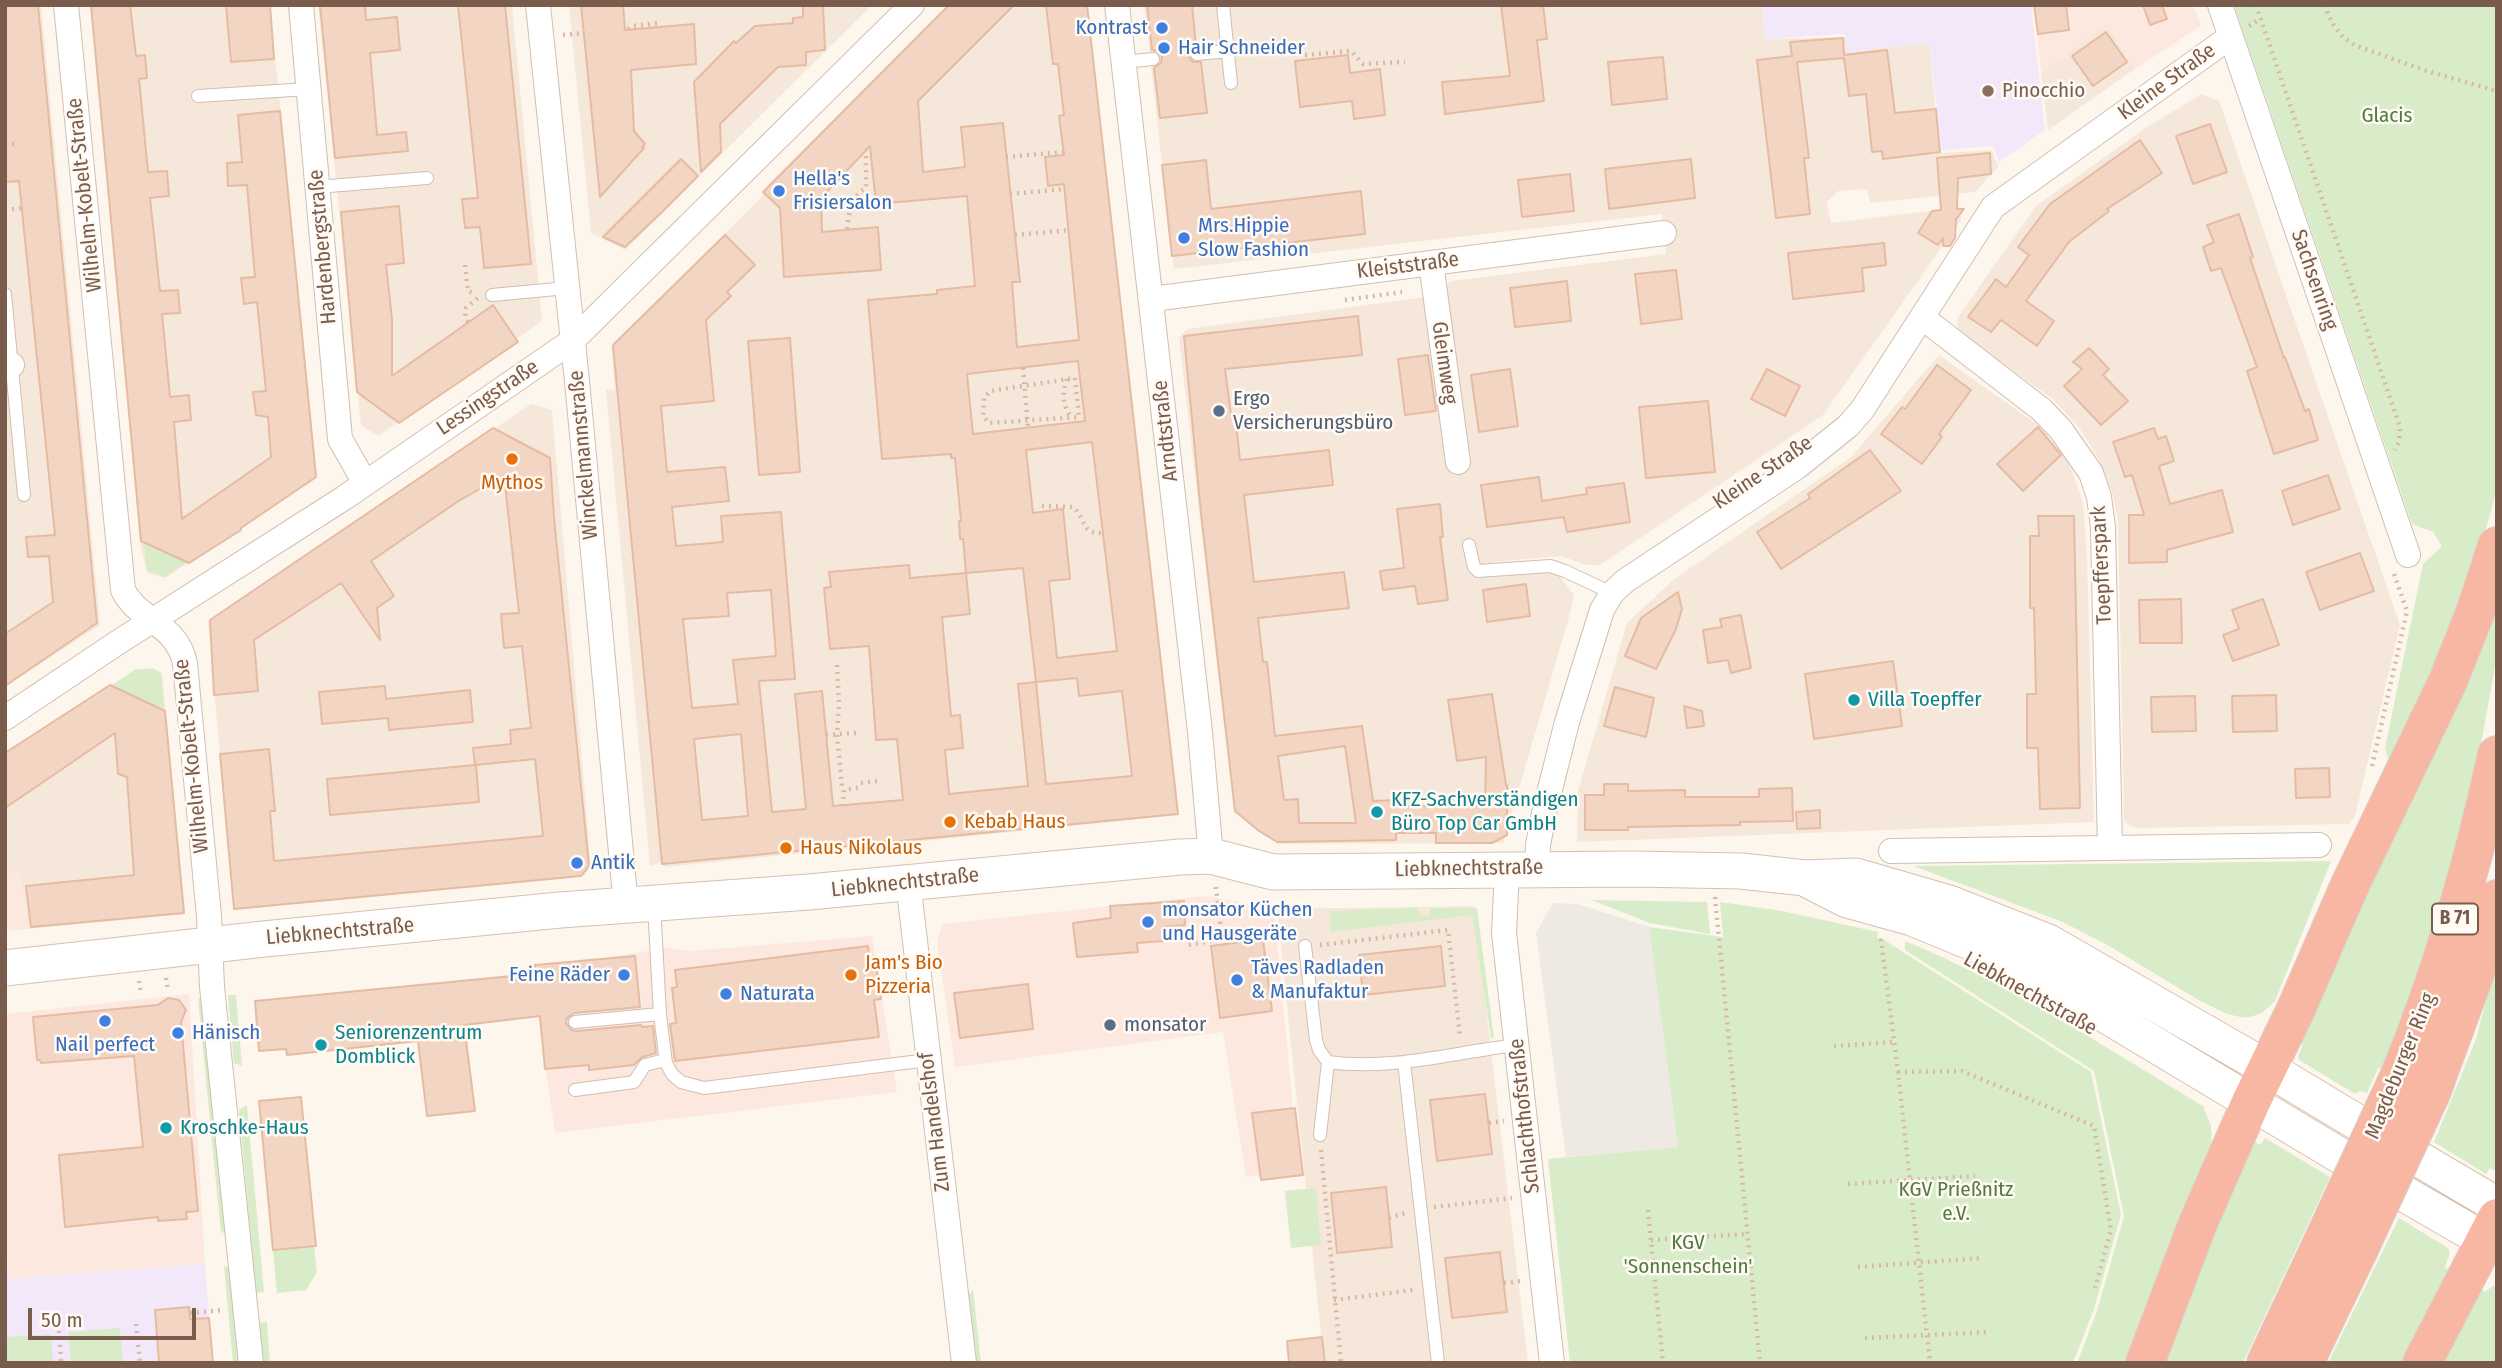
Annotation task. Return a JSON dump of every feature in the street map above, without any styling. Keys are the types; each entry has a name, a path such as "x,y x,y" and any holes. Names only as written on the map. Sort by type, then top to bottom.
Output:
{"highway":[{"path":"2145,1363 2198,1223 2250,1102 2296,1009 2349,887 2439,703 2475,613 2497,546"},
{"name":"Magdeburger Ring","path":"2415,1085 2427,1006 2459,907 2497,755"},
{"name":"Magdeburger Ring","path":"2304,1363 2342,1243 2415,1085 2465,1003 2497,900"},
{"path":"2422,1363 2493,1235"},
{"name":"Magdeburger Ring","path":"2266,1363 2342,1243"}],"main road":[{"name":"Liebknechtstraße","path":"5,968 210,944 1158,858 1214,872 1522,869 1741,871 1805,878 1856,876 1941,900 2023,931 2071,954 2360,1124"},
{"name":"Liebknechtstraße","path":"1805,878 1847,900 1912,918 1985,948 2034,972 2344,1158"},
{"path":"2419,1159 2497,1205"},
{"path":"2403,1193 2493,1235"}],"street":[{"name":"Wilhelm-Kobelt-Straße","path":"66,5 123,587 131,603 155,620 178,645 185,664 212,987 251,1363"},
{"name":"Hardenbergstraße","path":"301,5 340,439 365,483"},
{"name":"Winckelmannstraße","path":"538,5 572,341 640,905"},
{"name":"Lessingstraße","path":"5,718 365,483 572,341 912,5"},
{"name":"Arndtstraße","path":"1117,5 1214,872"},
{"name":"Sachsenring","path":"2220,5 2408,555"},
{"name":"Kleine Straße","path":"1522,869 1540,833 1555,766 1599,619 1612,593 1625,581 1797,467 1848,426 1862,410 1997,202 2230,37"},
{"name":"Kleiststraße","path":"1152,299 1664,233"},
{"name":"Gleimweg","path":"1431,263 1458,462"},
{"name":"Toepfferspark","path":"1923,318 2052,420 2078,451 2095,485 2102,512 2104,548 2110,848"},
{"path":"1891,851 2319,845"},
{"name":"Schlachthofstraße","path":"1522,869 1504,933 1552,1363"},
{"name":"Zum Handelshof","path":"908,881 964,1363"}],"lane":[{"path":"1223,5 1231,83"},
{"path":"1197,54 1227,51"},
{"path":"1124,62 1153,59"},
{"path":"198,96 308,89"},
{"path":"317,187 427,178"},
{"path":"492,295 567,288"},
{"path":"5,293 9,365 24,495"},
{"path":"1469,545 1474,567 1478,571 1550,566 1612,593"},
{"path":"640,905 660,1014 665,1060 670,1071 688,1086 700,1088 928,1060"},
{"path":"1305,946 1316,1040 1328,1062 1320,1135"},
{"path":"575,1022 660,1014"},
{"path":"1328,1062 1354,1066 1404,1062 1462,1051 1517,1045"},
{"path":"575,1090 634,1082 647,1064 665,1060"},
{"path":"1404,1062 1438,1363"}],"path":[{"path":"2256,5 2400,427 2395,451 2376,461"},
{"path":"2325,5 2333,24 2343,37 2354,45 2427,71 2497,91"},
{"path":"628,29 632,26 660,23"},
{"path":"1305,55 1351,51 1363,64 1405,62"},
{"path":"5,145 15,144"},
{"path":"847,229 851,206 858,192 866,188 866,151"},
{"path":"1006,157 1063,152"},
{"path":"1010,194 1065,188"},
{"path":"5,210 22,208"},
{"path":"1015,235 1070,230"},
{"path":"465,265 468,291 483,297 466,308 465,317 468,322"},
{"path":"1023,368 1028,428"},
{"path":"1075,378 1080,387 1077,401 1079,417 989,423 983,416 985,394 994,389 1025,385 1075,378"},
{"path":"1067,379 1063,393 1064,404 1072,418"},
{"path":"1077,401 1084,400"},
{"path":"1042,506 1073,507 1079,512 1088,531 1104,533"},
{"path":"837,665 837,734 844,790 843,806"},
{"path":"826,735 856,733"},
{"path":"844,790 878,781"},
{"path":"1189,945 1222,939 1214,872"},
{"path":"1724,893 1714,892 1760,1363"},
{"path":"1305,946 1448,930 1462,1051"},
{"path":"1881,938 1930,1363"},
{"path":"1834,1046 1894,1042"},
{"path":"1898,1072 1962,1071 2094,1126 2111,1230 2095,1288"},
{"path":"1320,1135 1341,1363"},
{"path":"1848,1184 1975,1175"},
{"path":"1389,1218 1421,1208 1534,1195"},
{"path":"1648,1210 1663,1363"},
{"path":"1326,1217 1334,1224"},
{"path":"1651,1240 1746,1234"},
{"path":"1858,1267 1983,1258"},
{"path":"1334,1300 1430,1289"},
{"path":"190,1313 224,1310"},
{"path":"136,1324 140,1363"},
{"path":"59,1331 61,1363"},
{"path":"1865,1338 1991,1332"}],"shaded area":[{"path":"5,5 41,5 100,625 5,687"},
{"path":"90,5 270,5 317,478 165,578 147,573 140,543"},
{"path":"318,5 512,5 542,321 378,436 361,425"},
{"path":"569,5 872,5 625,250 591,233"},
{"path":"954,5 1087,5 1179,815 666,867 661,862 650,866 606,390 615,389 611,347"},
{"path":"1144,5 1762,5 1765,39 1845,37 1848,52 1929,43 1940,153 1992,150 1998,167 1975,192 1870,203 1867,189 1838,191 1827,202 1831,223 1962,207 1961,220 1823,415 1600,565 1586,565 1561,556 1494,562 1496,577 1535,572 1559,575 1574,595 1503,843 1279,844 1234,811 1179,338 1187,329 1426,297 1464,459 1453,336 1446,327 1443,287 1452,281 1666,254 1662,214 1174,269"},
{"name":"Pinocchio","path":"1762,5 2031,5 2045,130 1999,162 1993,146 1942,150 1929,43 1847,52 1845,34 1765,39"},
{"path":"2034,5 2193,5 2201,26 2135,69 2106,24 2041,72"},
{"path":"2106,24 2135,69 2048,130 2041,72"},
{"path":"2202,94 2219,101 2400,625 2355,816 2349,824 2138,828 2128,825 2124,820 2118,521 2113,495 2099,460 2080,429 2053,399 1960,333 1957,325 1958,317 2036,206 2147,127"},
{"path":"1939,355 2038,425 2067,459 2083,501 2094,822 1577,842 1578,791 1627,623 1673,580 1851,457"},
{"path":"531,404 552,410 591,866 584,876 234,910 208,622"},
{"path":"153,668 162,673 185,914 28,929 20,874 5,873 5,758 136,669"},
{"path":"5,873 20,874 28,929 5,931"},
{"path":"1206,896 1274,909 1299,1171 1246,1177 1223,1032 955,1067 937,942 942,924"},
{"path":"1553,903 1578,904 1649,927 1678,1147 1566,1157 1536,933"},
{"path":"1474,906 1528,1363 1324,1363 1277,909"},
{"path":"872,936 897,1092 555,1133 531,970 666,948 689,951"},
{"path":"189,994 205,1264 9,1279 5,1241 5,1014"},
{"path":"5,1241 9,1279 205,1264 213,1363 5,1363"}],"green space":[{"name":"Glacis","path":"2234,5 2497,5 2497,488 2485,533 2393,777 2385,748 2423,564 2442,546 2433,532 2412,524"},
{"path":"144,543 187,562 164,577 147,570"},
{"path":"2497,593 2497,656 2478,760 2446,890 2399,1027 2381,1069 2378,1068 2367,1093 2360,1091 2355,1094 2299,1060 2303,1045 2295,1041"},
{"path":"153,669 161,673 164,710 112,685 135,670"},
{"path":"2331,861 2275,1001 2262,1013 2245,1018 2227,1014 2197,999 2109,946 2063,922 1913,866"},
{"path":"1591,900 1707,902 1710,934 1650,923"},
{"path":"1720,902 1782,911 1878,932 1877,938 1881,938 2091,1072 2121,1215 2094,1309 2073,1363 1570,1363 1548,1159 1678,1147 1649,927 1723,937"},
{"path":"1418,908 1420,916 1430,915 1430,908 1477,908 1494,1038 1491,1038 1472,915 1331,932 1330,911"},
{"path":"1905,941 2020,997 2203,1106 2211,1126 2212,1158 2137,1363 2077,1363 2097,1311 2124,1216 2094,1071 1905,950"},
{"path":"2497,958 2497,1172 2490,1168 2486,1174 2434,1142 2476,1039"},
{"path":"228,995 236,995 242,1066 234,1063"},
{"path":"198,998 207,998 229,1226 221,1234"},
{"path":"247,1105 264,1292 256,1293 239,1110"},
{"path":"2265,1138 2330,1177 2243,1363 2164,1363 2250,1140 2260,1145"},
{"path":"1316,1188 1321,1245 1291,1248 1285,1191"},
{"path":"2399,1218 2448,1248 2450,1253 2445,1267 2451,1271 2405,1363 2328,1363"},
{"path":"314,1247 317,1272 306,1290 277,1293 273,1251"},
{"path":"224,1266 231,1269 240,1363 233,1363"},
{"path":"2497,1284 2497,1363 2439,1363 2479,1287 2484,1292"},
{"path":"973,1290 981,1363 976,1361 968,1296"},
{"path":"267,1322 270,1363 260,1363 257,1323"},
{"path":"120,1328 123,1363 71,1363 68,1332"},
{"path":"51,1334 53,1363 5,1363 5,1337"}],"building":[{"path":"5,5 38,5 97,623 5,686 5,634 53,602 49,556 28,557 26,537 55,535 19,181 5,182"},
{"path":"91,5 130,5 136,56 145,55 147,78 139,79 148,172 167,171 169,196 150,198 160,291 178,290 180,313 162,314 170,397 189,395 191,420 174,422 182,519 271,457 268,417 256,415 253,392 266,391 257,302 244,304 241,278 255,277 247,185 228,186 227,163 242,162 238,115 280,111 316,477 189,563 141,541"},
{"path":"226,5 270,5 274,59 231,62"},
{"path":"320,5 365,5 366,20 397,17 400,50 370,53 377,135 406,132 408,151 335,158"},
{"path":"458,5 505,5 531,264 484,268 480,227 465,228 462,199 478,198"},
{"path":"581,5 623,5 625,30 694,24 696,64 631,70 634,131 645,144 600,197"},
{"path":"803,5 823,5 825,50 806,52 806,65 778,67 720,124 721,152 701,172 694,82 734,41 736,43 755,26 793,23 793,18 803,17"},
{"path":"949,5 1014,5 918,101 923,172 965,167 961,127 1003,123 1020,282 1012,282 1017,347 1079,340 1064,184 1048,186 1045,157 1064,155 1059,116 1064,115 1058,64 1053,64 1046,5 1087,5 1178,814 662,864 613,345 725,235 755,265 727,292 731,296 706,320 714,401 661,406 667,472 725,467 729,501 672,507 676,546 723,542 721,516 781,512 795,679 759,681 772,812 806,809 795,694 822,691 833,806 903,800 897,739 876,740 869,646 830,649 824,588 831,587 829,572 909,565 910,578 966,573 963,539 960,539 961,521 955,458 951,458 951,454 882,459 868,300 937,294 937,290 975,286 967,196 876,204 870,146 821,198 822,232 878,227 881,270 784,277 780,208 763,192","holes":["1078,361 1085,421 973,434 967,374","1092,442 1117,651 1057,658 1049,581 1070,579 1063,509 1033,513 1026,450","1023,568 1036,682 1018,684 1028,786 949,794 945,750 963,748 960,715 951,716 942,617 970,614 966,573","771,590 776,656 733,660 738,704 692,708 683,619 729,616 727,593","1077,678 1079,696 1122,691 1132,776 1046,784 1036,682","741,734 748,816 702,820 694,739"]},
{"path":"1147,5 1192,5 1196,45 1189,50 1188,56 1193,62 1201,62 1207,113 1160,118 1154,68 1161,63 1162,57 1152,50"},
{"path":"1501,5 1543,5 1547,39 1537,40 1544,101 1445,114 1442,82 1510,76"},
{"path":"2034,5 2066,5 2069,30 2038,34"},
{"path":"2143,5 2162,5 2167,19 2150,25"},
{"path":"2106,32 2127,62 2093,86 2072,56"},
{"path":"1843,38 1844,55 1887,50 1895,113 1936,109 1940,152 1883,159 1882,151 1872,152 1866,94 1849,96 1844,58 1797,62 1809,158 1804,158 1810,214 1776,218 1757,60 1792,56 1790,42"},
{"path":"1348,55 1350,73 1380,69 1385,115 1354,119 1352,101 1300,107 1295,61"},
{"path":"1663,57 1667,99 1612,105 1608,62"},
{"path":"2210,124 2227,172 2193,184 2176,136"},
{"path":"2140,140 2162,173 2107,209 2109,211 2069,242 2026,301 2054,321 2037,346 2001,320 1991,332 1968,317 1996,279 2006,287 2029,255 2018,247 2050,204"},
{"path":"1990,153 1991,174 1958,178 1957,209 1964,209 1956,219 1955,238 1950,246 1943,246 1943,238 1938,245 1918,233 1932,211 1941,210 1937,158"},
{"path":"681,159 698,176 661,213 625,247 603,237"},
{"path":"1691,159 1695,198 1609,209 1605,169"},
{"path":"1206,160 1211,209 1361,191 1365,234 1172,256 1162,165"},
{"path":"1570,174 1574,211 1522,217 1518,180"},
{"path":"399,206 404,263 386,265 392,319 392,376 493,305 518,342 399,423 357,392 341,212"},
{"path":"2239,214 2253,257 2250,258 2284,358 2305,411 2309,409 2318,440 2274,454 2247,371 2257,367 2221,268 2211,271 2203,247 2214,242 2207,225"},
{"path":"1884,243 1886,265 1862,268 1864,291 1793,299 1788,253"},
{"path":"1676,270 1682,319 1641,324 1635,274"},
{"path":"1567,281 1571,321 1515,327 1510,288"},
{"path":"1358,316 1362,355 1225,369 1231,415 1235,415 1240,460 1329,450 1333,485 1244,495 1254,582 1344,572 1349,608 1258,618 1263,662 1267,662 1275,736 1362,726 1373,801 1396,800 1396,806 1485,806 1486,757 1457,761 1448,700 1492,694 1507,785 1507,835 1492,843 1436,843 1436,833 1396,833 1396,840 1277,842 1235,811 1184,336","holes":["1345,746 1356,823 1299,823 1298,799 1284,800 1278,756"]},
{"path":"790,338 800,472 759,475 748,341"},
{"path":"2089,348 2109,369 2103,375 2128,401 2101,425 2064,386 2082,369 2073,362"},
{"path":"1428,355 1436,411 1405,415 1398,359"},
{"path":"1937,365 1971,390 1939,434 1942,437 1922,464 1881,434 1902,407 1905,409"},
{"path":"1510,369 1518,426 1479,432 1471,375"},
{"path":"1767,369 1800,386 1785,416 1751,399"},
{"path":"1708,401 1715,472 1646,478 1639,407"},
{"path":"2038,427 2061,455 2023,491 1997,464"},
{"path":"493,428 550,458 589,866 581,876 234,909 220,754 269,749 275,811 270,811 274,861 543,836 535,759 476,765 479,802 330,815 327,779 475,765 473,748 511,744 510,730 531,728 522,646 504,648 501,614 519,613 504,475 457,502 371,561 394,596 377,608 380,640 341,583 254,640 258,691 214,695 210,620"},
{"path":"2154,428 2158,439 2166,436 2174,461 2159,466 2170,504 2222,490 2233,532 2167,550 2167,562 2129,563 2129,515 2144,515 2132,475 2125,477 2113,442"},
{"path":"1870,450 1901,491 1781,569 1757,532 1810,498 1808,494"},
{"path":"2328,475 2340,509 2293,525 2282,491"},
{"path":"1539,477 1542,501 1587,494 1586,488 1624,483 1630,522 1567,532 1564,517 1487,527 1481,485"},
{"path":"1440,504 1443,537 1440,537 1448,600 1418,604 1415,586 1383,590 1380,571 1404,568 1397,509"},
{"path":"2038,516 2074,516 2080,808 2040,809 2038,748 2027,748 2027,694 2036,694 2034,608 2030,608 2030,536 2039,536"},
{"path":"2360,553 2374,591 2320,610 2306,572"},
{"path":"1526,584 1530,616 1487,622 1483,590"},
{"path":"1678,592 1682,609 1676,629 1656,669 1625,656 1641,618"},
{"path":"2181,599 2182,643 2140,643 2139,600"},
{"path":"2263,599 2279,645 2233,661 2223,635 2239,629 2232,610"},
{"path":"1741,615 1751,668 1731,673 1728,660 1708,663 1703,630 1722,627 1720,619"},
{"name":"Villa Toepffer","path":"1893,661 1902,726 1814,739 1805,674"},
{"path":"110,685 165,711 184,913 31,927 26,886 134,875 127,777 118,774 115,733 5,808 5,753"},
{"path":"385,686 386,699 470,690 473,722 389,730 388,718 322,724 319,692"},
{"path":"1615,687 1654,698 1646,737 1604,726"},
{"path":"2276,695 2277,731 2233,732 2232,696"},
{"path":"2195,696 2196,731 2152,732 2151,697"},
{"path":"1684,706 1702,711 1704,726 1687,728"},
{"path":"2329,768 2330,797 2296,798 2295,769"},
{"path":"1604,784 1628,784 1628,791 1685,790 1685,797 1759,797 1759,789 1792,788 1793,821 1585,830 1585,795 1604,795"},
{"path":"1820,810 1820,828 1797,829 1796,812"},
{"path":"1184,901 1185,925 1163,927 1164,941 1137,943 1138,952 1077,957 1073,923 1111,918 1110,906"},
{"path":"1263,939 1272,1011 1220,1018 1211,946"},
{"path":"868,946 870,965 876,964 881,999 874,1000 879,1037 675,1061 670,1024 676,1023 672,988 677,987 675,970"},
{"path":"1441,946 1445,986 1363,995 1359,955"},
{"name":"Seniorenzentrum Domblick","path":"635,956 640,1007 574,1013 567,1018 566,1023 571,1030 576,1031 653,1026 656,1053 642,1057 634,1065 589,1070 589,1065 545,1069 540,1016 464,1025 475,1111 427,1116 418,1041 287,1055 286,1049 259,1051 255,1001 536,973 535,965"},
{"path":"1028,984 1033,1029 960,1038 954,993"},
{"name":"Kroschke-Haus","path":"168,998 179,1000 186,1010 181,1022 198,1211 186,1212 187,1219 158,1221 158,1217 65,1227 59,1155 143,1147 134,1056 41,1063 37,1060 33,1017 158,1005"},
{"path":"1485,1094 1492,1154 1437,1161 1430,1100"},
{"path":"301,1097 316,1246 273,1250 259,1101"},
{"path":"1295,1108 1303,1175 1261,1180 1252,1113"},
{"path":"1386,1187 1392,1247 1337,1253 1331,1193"},
{"path":"1500,1252 1507,1312 1452,1318 1445,1258"},
{"path":"189,1307 190,1319 209,1318 213,1363 159,1363 155,1310"},
{"path":"1322,1337 1325,1363 1289,1363 1287,1341"}],"place":[{"name":"Kontrast","path":"1162,28"},
{"name":"Hair Schneider","path":"1164,48"},
{"name":"Pinocchio","path":"1988,91"},
{"name":"Hella's Frisiersalon","path":"779,191"},
{"name":"Mrs.Hippie Slow Fashion","path":"1184,238"},
{"name":"Ergo Versicherungsbüro","path":"1219,411"},
{"name":"Mythos","path":"512,459"},
{"name":"Villa Toepffer","path":"1854,700"},
{"name":"KFZ-Sachverständigen Büro Top Car GmbH","path":"1377,812"},
{"name":"Kebab Haus","path":"950,822"},
{"name":"Haus Nikolaus","path":"786,848"},
{"name":"Antik","path":"577,863"},
{"name":"monsator Küchen und Hausgeräte","path":"1148,922"},
{"name":"Feine Räder","path":"624,975"},
{"name":"Jam's Bio Pizzeria","path":"851,975"},
{"name":"Täves Radladen & Manufaktur","path":"1237,980"},
{"name":"Naturata","path":"726,994"},
{"name":"Nail perfect","path":"105,1021"},
{"name":"monsator","path":"1110,1025"},
{"name":"Hänisch","path":"178,1033"},
{"name":"Seniorenzentrum Domblick","path":"321,1045"},
{"name":"Kroschke-Haus","path":"166,1128"}],"park label":[{"name":"KGV Prießnitz e.V.","path":"1956,1202"},
{"name":"KGV 'Sonnenschein'","path":"1688,1255"}]}
